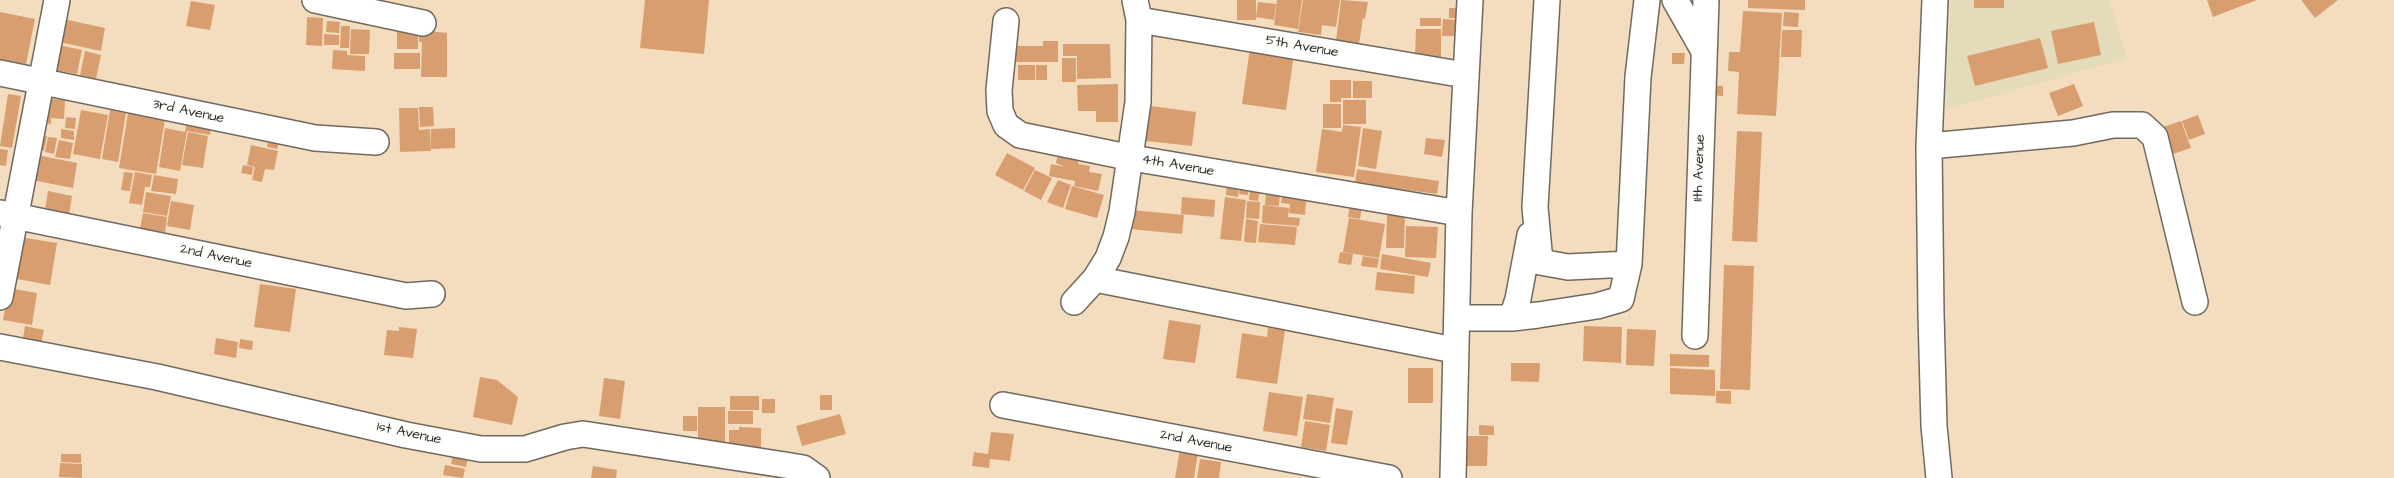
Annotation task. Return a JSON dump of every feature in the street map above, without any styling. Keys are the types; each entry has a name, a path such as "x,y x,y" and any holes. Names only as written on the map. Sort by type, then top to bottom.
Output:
{"street":[{"path":"0,297 8,215 57,0"},
{"path":"315,0 423,22"},
{"path":"1453,478 1458,213 1470,0"},
{"path":"1512,318 1518,299 1535,207 1547,0"},
{"path":"1457,318 1512,318 1597,306 1621,299 1628,264 1636,96 1647,0"},
{"path":"1675,0 1704,51"},
{"name":"11th Avenue","path":"1695,336 1706,0"},
{"path":"1935,0 1929,146 1931,333 1934,426 1939,478"},
{"path":"1074,302 1096,279 1108,258 1116,237 1132,158 1138,102 1137,10"},
{"name":"5th Avenue","path":"1137,10 1466,75"},
{"name":"4th Avenue","path":"1006,21 999,90 1000,111 1006,125 1020,135 1132,158 1458,213"},
{"name":"3rd Avenue","path":"0,73 315,138 376,142"},
{"path":"1929,146 2073,133 2112,125 2142,125 2155,137 2195,302"},
{"path":"1535,207 1540,262 1568,267 1628,264"},
{"name":"2nd Avenue","path":"8,215 406,296 432,294"},
{"path":"1096,279 1454,350"},
{"name":"1st Avenue","path":"0,348 157,377 406,435 481,449 524,449 565,437 583,434 803,468 817,478"},
{"name":"2nd Avenue","path":"1003,405 1389,478"}],"shaded area":[{"path":"1951,0 2109,0 2127,58 1945,110"}],"building":[{"path":"645,0 709,0 704,54 640,48"},
{"path":"1237,0 1256,0 1256,20 1237,20"},
{"path":"1277,0 1302,0 1298,29 1274,25"},
{"path":"1303,0 1340,0 1336,27 1322,25 1321,35 1298,32"},
{"path":"1341,0 1368,2 1365,19 1363,18 1359,44 1336,41"},
{"path":"1748,0 1805,0 1805,10 1748,8"},
{"path":"1974,0 2004,0 2004,8 1974,8"},
{"path":"2207,0 2257,0 2213,17"},
{"path":"2301,0 2338,0 2315,18"},
{"path":"191,1 215,5 210,30 186,26"},
{"path":"1258,2 1276,4 1274,20 1256,17"},
{"path":"1449,8 1462,8 1462,18 1449,18"},
{"path":"1743,11 1782,13 1776,116 1737,114 1739,72 1728,71 1729,52 1740,52"},
{"path":"0,12 35,19 26,64 0,59"},
{"path":"1784,12 1799,13 1798,27 1783,26"},
{"path":"307,17 323,18 322,46 306,45"},
{"path":"59,18 105,28 101,51 54,41"},
{"path":"1420,18 1441,18 1441,26 1420,26"},
{"path":"1443,19 1458,20 1458,36 1442,36"},
{"path":"327,21 340,22 339,33 326,32"},
{"path":"2094,22 2101,55 2058,64 2051,31"},
{"path":"341,26 350,26 349,48 340,48"},
{"path":"351,29 370,30 369,54 350,54"},
{"path":"1416,29 1441,29 1441,59 1415,58"},
{"path":"419,30 447,33 447,77 421,77 422,42 419,42"},
{"path":"1782,30 1802,30 1801,57 1781,57"},
{"path":"397,31 418,32 418,49 397,49"},
{"path":"324,34 339,35 339,45 324,45"},
{"path":"2040,38 2048,68 1975,86 1967,56"},
{"path":"1043,41 1058,41 1058,62 1009,62 1009,46 1043,46"},
{"path":"1063,44 1110,44 1111,78 1077,79 1077,56 1063,56"},
{"path":"59,45 82,50 77,74 54,70"},
{"path":"1250,48 1294,54 1286,110 1242,104"},
{"path":"333,50 347,51 347,55 365,56 365,71 332,69"},
{"path":"85,51 101,55 96,79 80,75"},
{"path":"394,53 420,53 420,69 394,69"},
{"path":"1672,53 1685,53 1684,64 1672,64"},
{"path":"1062,58 1076,58 1076,82 1062,82"},
{"path":"1018,65 1035,65 1035,80 1018,80"},
{"path":"1036,65 1047,65 1047,80 1036,80"},
{"path":"1330,80 1351,80 1351,98 1341,98 1341,102 1330,102"},
{"path":"1353,81 1372,81 1372,98 1353,98"},
{"path":"1118,84 1118,122 1096,122 1096,111 1078,111 1077,85"},
{"path":"2074,84 2083,106 2058,116 2049,93"},
{"path":"1708,85 1723,86 1723,96 1708,95"},
{"path":"8,94 21,96 12,148 0,146"},
{"path":"42,98 65,100 64,119 51,118 51,124 37,122 38,110 52,111 41,108"},
{"path":"1343,100 1366,100 1366,124 1343,124"},
{"path":"1323,104 1341,104 1341,128 1323,128"},
{"path":"1143,105 1196,112 1192,146 1138,140"},
{"path":"419,107 433,107 434,126 420,127"},
{"path":"399,108 418,108 419,130 430,129 431,151 400,152"},
{"path":"81,110 108,115 100,159 73,154"},
{"path":"110,110 126,113 118,162 102,159"},
{"path":"128,113 165,119 156,174 119,168"},
{"path":"2198,115 2205,134 2189,140 2182,121"},
{"path":"66,117 76,118 75,129 65,128"},
{"path":"2181,121 2191,148 2170,155 2160,128"},
{"path":"187,122 211,126 210,135 187,131 180,171 159,167 165,128 185,132"},
{"path":"1343,125 1361,127 1354,177 1316,172 1322,129 1342,132"},
{"path":"455,128 455,148 431,149 431,129"},
{"path":"1363,128 1382,131 1376,169 1358,166"},
{"path":"61,129 74,131 74,140 61,138"},
{"path":"1737,131 1762,132 1757,242 1732,241"},
{"path":"188,132 208,136 203,168 182,165"},
{"path":"37,134 47,136 44,151 34,149"},
{"path":"48,137 57,138 54,154 45,152"},
{"path":"1426,138 1445,140 1442,157 1424,154"},
{"path":"59,140 73,143 70,159 55,157"},
{"path":"268,140 279,142 277,149 267,147"},
{"path":"251,145 278,151 274,170 265,169 262,182 252,180 255,167 247,165"},
{"path":"0,149 8,150 6,166 0,165"},
{"path":"1007,153 1035,168 1023,190 995,175"},
{"path":"1058,153 1079,158 1078,164 1090,166 1089,172 1102,174 1098,191 1074,186 1075,181 1049,176 1051,164 1065,167 1056,163"},
{"path":"37,155 77,163 73,188 32,180"},
{"path":"243,165 253,167 252,175 241,173"},
{"path":"1357,169 1439,181 1437,194 1355,183"},
{"path":"1035,170 1052,178 1041,200 1024,191"},
{"path":"124,172 133,173 130,191 121,190"},
{"path":"135,172 152,175 150,187 145,187 142,205 129,203"},
{"path":"154,175 178,179 176,194 151,191"},
{"path":"1058,180 1071,185 1063,208 1047,202"},
{"path":"1227,182 1239,183 1238,197 1226,195"},
{"path":"1072,186 1104,195 1097,218 1065,209"},
{"path":"1240,186 1249,187 1248,195 1239,194"},
{"path":"1250,188 1260,189 1258,201 1249,200"},
{"path":"48,191 72,196 69,215 45,210"},
{"path":"146,192 171,196 167,216 143,212"},
{"path":"1266,193 1280,194 1279,206 1265,205"},
{"path":"1182,197 1215,200 1214,217 1181,214"},
{"path":"1225,197 1246,200 1241,241 1220,239"},
{"path":"1282,197 1306,200 1305,215 1289,213 1290,204 1281,203"},
{"path":"171,201 194,205 190,230 167,226"},
{"path":"1247,201 1260,202 1259,219 1246,218"},
{"path":"1350,204 1362,206 1360,219 1348,217"},
{"path":"1263,205 1289,208 1288,217 1300,218 1299,226 1262,223"},
{"path":"1132,210 1184,215 1182,234 1130,229"},
{"path":"143,213 167,217 165,233 140,229"},
{"path":"1387,213 1405,213 1404,248 1386,248"},
{"path":"1349,218 1385,224 1379,258 1343,252"},
{"path":"1246,219 1258,221 1256,243 1244,242"},
{"path":"1260,224 1297,227 1295,245 1258,242"},
{"path":"1406,226 1438,227 1436,258 1405,257"},
{"path":"19,237 57,243 50,285 12,278"},
{"path":"1340,252 1353,254 1351,265 1338,263"},
{"path":"1382,254 1431,263 1428,277 1380,269"},
{"path":"1363,256 1379,259 1377,268 1361,266"},
{"path":"1724,265 1754,266 1750,390 1720,389"},
{"path":"1377,272 1415,276 1414,294 1375,290"},
{"path":"260,284 296,289 290,332 254,327"},
{"path":"9,288 37,293 32,325 3,320"},
{"path":"1169,320 1201,325 1195,363 1163,359"},
{"path":"25,326 44,330 40,348 22,344"},
{"path":"1584,326 1622,327 1621,363 1583,361"},
{"path":"399,327 417,329 413,358 384,355 387,330 399,331"},
{"path":"1268,328 1285,330 1277,384 1236,378 1242,333 1267,337"},
{"path":"1627,329 1656,330 1654,366 1626,365"},
{"path":"216,338 238,342 236,358 214,354"},
{"path":"240,339 253,341 252,350 239,348"},
{"path":"1670,354 1709,355 1709,367 1670,366"},
{"path":"1511,363 1540,363 1539,382 1511,381"},
{"path":"1408,368 1433,368 1433,403 1408,403"},
{"path":"1670,368 1715,370 1715,396 1670,394"},
{"path":"480,377 497,380 518,397 512,425 473,417"},
{"path":"604,378 625,381 620,419 599,416"},
{"path":"1716,391 1731,391 1731,404 1716,403"},
{"path":"1269,392 1303,397 1297,436 1263,431"},
{"path":"1307,394 1334,398 1330,423 1303,419"},
{"path":"820,395 832,395 832,410 820,410"},
{"path":"730,396 759,396 759,410 730,410"},
{"path":"762,399 775,399 775,413 762,413"},
{"path":"698,407 725,407 725,443 698,443"},
{"path":"1336,408 1353,411 1347,445 1331,443"},
{"path":"728,411 753,411 753,424 728,424"},
{"path":"840,414 846,434 802,446 796,426"},
{"path":"683,416 697,416 697,431 683,431"},
{"path":"1305,421 1330,425 1326,451 1301,447"},
{"path":"1479,425 1494,426 1494,435 1479,435"},
{"path":"739,427 761,428 761,453 729,453 729,430 739,430"},
{"path":"991,432 1014,434 1010,461 990,459 989,468 972,466 974,452 988,454"},
{"path":"1464,436 1488,436 1487,466 1463,466"},
{"path":"454,450 469,453 466,467 451,464"},
{"path":"1180,450 1198,453 1194,478 1175,478"},
{"path":"61,454 81,454 81,463 61,462"},
{"path":"1200,459 1221,462 1219,478 1197,478"},
{"path":"60,463 82,464 82,478 59,477"},
{"path":"445,465 465,469 463,478 443,475"},
{"path":"593,466 617,470 616,478 591,478"}]}
